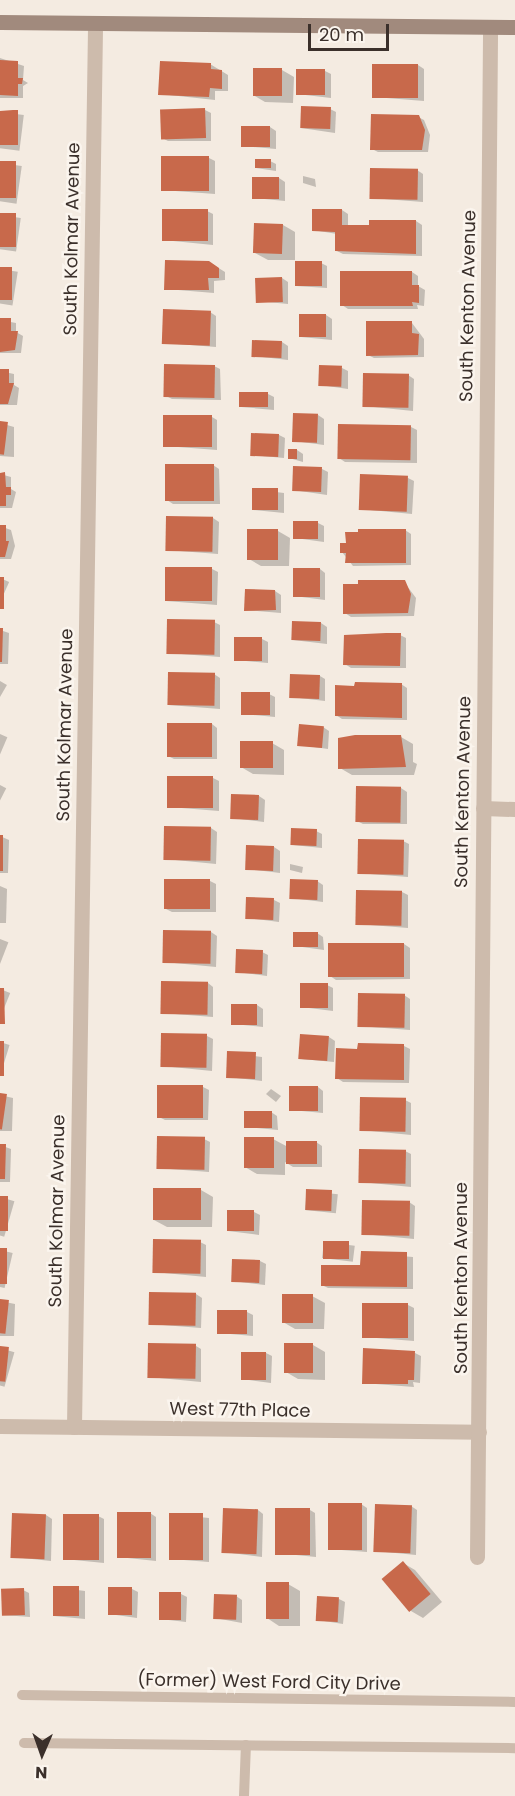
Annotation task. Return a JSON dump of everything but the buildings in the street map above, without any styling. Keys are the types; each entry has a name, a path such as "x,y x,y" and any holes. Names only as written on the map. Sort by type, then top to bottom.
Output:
{"main road":[{"path":"0,22 515,27"}],"street":[{"name":"South Kolmar Avenue","path":"74,1427 95,23"},
{"name":"South Kenton Avenue","path":"477,1557 490,27"},
{"path":"483,808 515,809"},
{"name":"West 77th Place","path":"0,1426 479,1432"}],"lane":[{"name":"(Former) West Ford City Drive","path":"22,1695 515,1702"},
{"path":"24,1743 515,1748"},
{"path":"244,1796 246,1745"}]}
